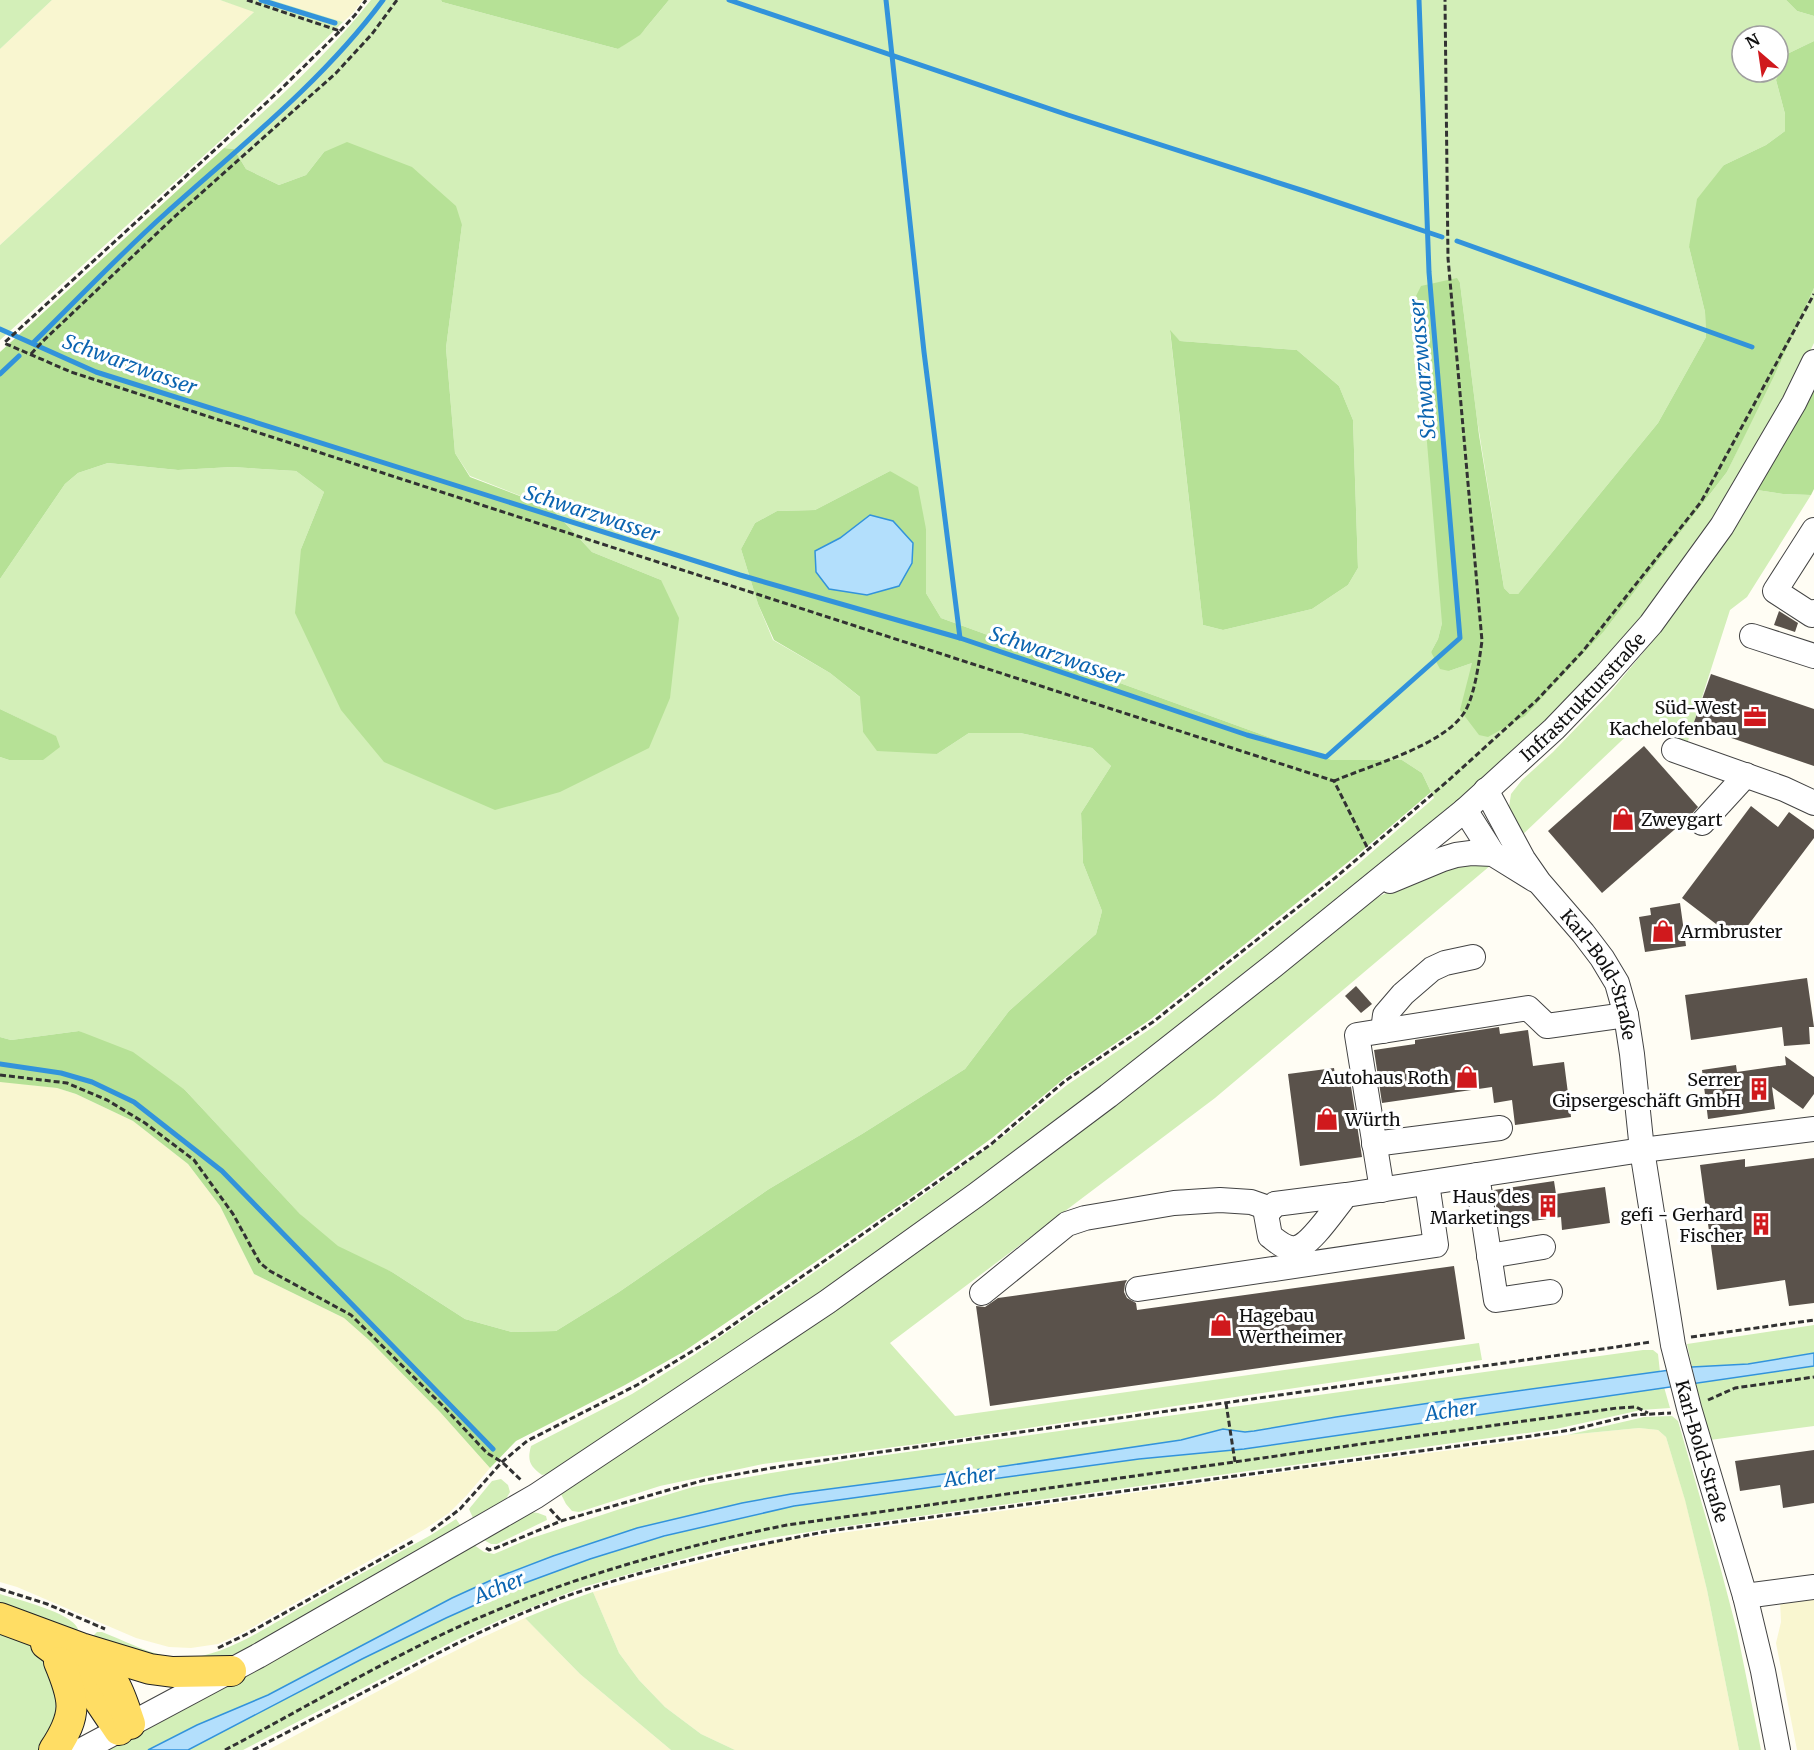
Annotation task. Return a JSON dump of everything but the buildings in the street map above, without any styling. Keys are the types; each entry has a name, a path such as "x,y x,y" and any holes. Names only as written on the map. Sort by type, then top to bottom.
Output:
{"main road":[{"path":"0,1618 68,1649 150,1669 173,1672 231,1671"},
{"path":"68,1649 76,1666 125,1727"},
{"path":"54,1750 64,1735 72,1709 72,1696 68,1682 68,1649"}],"street":[{"name":"Infrastrukturstraße","path":"82,1750 231,1671 536,1496 809,1314 976,1195 1099,1103 1272,966 1465,810 1554,729 1605,676 1651,624 1722,526 1794,403 1814,362"},
{"path":"1814,530 1775,591 1812,615 1814,612"},
{"path":"1752,636 1814,656"},
{"path":"1674,750 1814,802"},
{"path":"1702,823 1746,776"},
{"path":"1486,790 1523,859 1539,882"},
{"path":"1465,810 1493,854 1539,882"},
{"path":"1363,892 1456,855 1493,854"},
{"name":"Karl-Bold-Straße","path":"1539,882 1583,933 1617,983 1626,1016 1632,1054 1642,1150 1673,1342 1689,1408 1745,1596 1763,1671 1778,1750"},
{"path":"1383,1031 1385,1015 1403,994 1432,969 1445,963 1473,957"},
{"path":"1382,1190 1357,1035 1528,1008 1547,1026 1626,1016"},
{"path":"1374,1144 1500,1128"},
{"path":"1346,1195 1308,1241 1296,1248 1284,1247 1270,1236 1266,1214 1275,1204 1642,1150 1814,1129"},
{"path":"1477,1175 1496,1300 1550,1292"},
{"path":"1138,1289 1436,1245 1427,1183"},
{"path":"982,1293 1067,1224 1085,1218 1174,1203 1220,1200 1251,1202 1271,1209"},
{"path":"1489,1256 1543,1247"},
{"path":"1745,1596 1814,1587"}],"path":[{"path":"247,0 340,31"},
{"path":"366,0 340,31 278,92 1,343 82,375 1334,781 1429,743 1448,729 1464,712 1476,679 1482,641 1448,258 1445,0"},
{"path":"31,354 171,220 336,73 372,34 397,0"},
{"path":"430,1532 460,1509 502,1462 527,1442 637,1385 717,1336 990,1144 1065,1081 1153,1022 1335,878 1450,779 1537,700 1583,651 1701,502 1814,294"},
{"path":"1334,781 1368,849"},
{"path":"0,1075 67,1083 107,1100 145,1123 194,1160 233,1214 260,1263 270,1271 351,1315 487,1453 502,1462"},
{"path":"480,1543 489,1550 561,1521 705,1480 783,1466 1673,1342 1685,1338 1814,1320"},
{"path":"253,1750 500,1623 564,1597 648,1571 742,1548 829,1531 1571,1430 1633,1415 1679,1413 1735,1388 1814,1377"},
{"path":"1226,1403 1234,1462"},
{"path":"225,1750 442,1635 546,1591 716,1539 787,1525 1617,1408 1636,1407 1650,1413"},
{"path":"210,1650 247,1634 421,1537"},
{"path":"0,1589 47,1604 110,1631"}],"shaded area":[{"path":"52,0 220,0 255,11 0,245 0,49"},
{"path":"273,0 363,0 343,22"},
{"path":"0,1081 57,1088 76,1094 133,1121 188,1164 220,1206 254,1274 344,1318 440,1412 490,1468 449,1513 425,1529 244,1632 218,1644 191,1648 169,1647 136,1638 17,1587 0,1582"},
{"path":"1639,1428 1658,1430 1666,1437 1685,1499 1707,1590 1739,1750 735,1750 701,1734 665,1707 639,1680 619,1653 593,1592 775,1542 1329,1466 1567,1435"},
{"path":"1814,1595 1814,1750 1797,1750 1776,1643 1781,1622 1780,1600"},
{"path":"525,1618 580,1674 671,1750 268,1750 427,1665"}],"green space":[{"path":"0,0 52,0 0,49"},
{"path":"220,0 272,0 343,22 230,132 0,340 0,245 254,12"},
{"path":"371,0 441,0 618,49 645,29 669,0 1786,0 1797,11 1814,16 1814,41 1790,53 1790,24 1730,24 1730,84 1777,84 1786,118 1785,131 1766,145 1724,165 1689,247 1705,312 1706,337 1658,423 1518,594 1510,594 1504,588 1477,419 1460,283 1442,623 1438,639 1431,652 1449,671 1472,663 1605,630 1727,472 1814,288 1814,343 1791,390 1729,496 1647,613 1552,717 1476,786 1218,999 865,1263 551,1473 542,1475 530,1463 531,1446 632,1394 694,1355 877,1229 1008,1133 1067,1085 1156,1025 1356,866 1434,798 1422,773 1402,760 1332,760 941,618 926,593 926,529 890,471 815,510 777,511 755,523 741,549 758,604 773,640 830,673 861,698 863,732 937,754 969,733 1020,733 1092,748 1111,766 1081,813 1083,863 1102,911 1096,934 1009,1011 965,1069 769,1189 619,1292 556,1331 512,1332 465,1319 392,1272 335,1252 185,1090 79,1031 11,1040 0,1037 0,757 9,760 55,736 0,709 0,579 65,484 78,473 108,463 178,470 232,467 296,471 324,492 301,549 661,580 592,552 551,508 470,476 455,453 446,348 462,225 324,152 306,175 279,185 246,169 234,149 224,148 337,40","holes":["1170,331 1180,341 1297,350 1339,386 1353,420 1358,568 1348,585 1312,609 1223,630 1203,625"]},
{"path":"441,0 669,0 640,35 618,49"},
{"path":"1786,0 1814,0 1814,16 1797,11"},
{"path":"1814,41 1814,288 1774,376 1727,472 1605,630 1525,716 1488,737 1479,735 1460,710 1472,663 1449,671 1440,669 1431,652 1438,639 1442,623 1415,298 1421,286 1457,278 1460,283 1479,435 1504,588 1510,594 1518,594 1658,423 1706,337 1705,312 1689,247 1697,199 1724,165 1766,145 1785,131 1785,114 1777,84 1790,84 1790,53"},
{"path":"347,142 412,167 456,206 462,225 446,348 455,453 470,477 551,508 592,552 661,580 679,618 670,698 649,748 560,792 495,810 384,762 341,710 295,613 301,549 324,492 296,471 232,467 178,470 108,463 78,473 65,484 0,579 0,352 224,148 234,149 246,169 279,185 306,175 324,152"},
{"path":"1170,330 1180,341 1297,350 1339,386 1353,420 1358,568 1348,585 1312,609 1223,630 1203,625"},
{"path":"1814,391 1814,489 1811,495 1757,490"},
{"path":"890,471 918,487 926,529 926,593 941,618 1332,760 1402,760 1422,773 1431,792 1357,855 1151,1019 1066,1077 992,1138 908,1199 683,1352 625,1385 516,1441 490,1468 440,1412 344,1318 254,1274 220,1206 188,1164 133,1121 76,1094 57,1088 0,1082 0,1037 11,1040 79,1031 133,1052 185,1090 300,1214 338,1246 392,1272 465,1319 512,1332 556,1331 619,1292 769,1189 965,1069 1009,1011 1096,934 1102,911 1083,863 1081,813 1111,766 1092,748 1020,733 969,733 937,754 877,751 863,732 860,697 830,673 774,640 758,604 741,549 755,523 777,511 815,510","holes":["870,515 816,572 815,552 840,538"]},
{"path":"1757,490 1811,495 1747,597 1730,610 1687,744 1638,725 1521,836 1509,807 1511,794 1522,780 1553,752 1608,695 1651,643"},
{"path":"0,709 56,736 60,747 43,760 9,760 0,757"},
{"path":"1443,865 1491,865 1215,1098 890,1343 955,1416 1479,1343 1482,1360 948,1440 763,1464 660,1486 579,1512 572,1511 566,1504 560,1492 1370,901"},
{"path":"1814,1325 1814,1353 1748,1364 1692,1367 1687,1344"},
{"path":"1653,1350 1658,1354 1660,1372 1336,1417 1254,1431 1223,1429 1181,1440 791,1494 637,1528 498,1577 452,1598 268,1695 197,1725 148,1750 98,1750 474,1545 484,1552 494,1554 529,1539 693,1487 857,1459"},
{"path":"1814,1366 1814,1426 1710,1440 1695,1383"},
{"path":"1664,1387 1670,1408 1641,1410 1556,1429 840,1527 726,1547 583,1587 502,1619 456,1640 243,1750 188,1750 353,1663 479,1602 589,1559 725,1521 794,1506 1139,1459 1244,1449"},
{"path":"1672,1416 1678,1421 1721,1570 1737,1631 1761,1750 1739,1750 1707,1590 1685,1500 1666,1437 1658,1430 1639,1428 1567,1435 1644,1417"},
{"path":"501,1479 508,1485 510,1492 506,1499 473,1518 469,1509 492,1481"},
{"path":"531,1512 546,1516 547,1520 497,1544 484,1540 526,1514"},
{"path":"456,1519 461,1526 240,1652 226,1657 195,1664 94,1641 93,1636 97,1632 102,1632 142,1649 174,1657 185,1658 216,1652 263,1630"},
{"path":"593,1592 619,1653 639,1680 665,1707 701,1734 735,1750 671,1750 580,1674 525,1618"},
{"path":"0,1594 55,1612 65,1617 78,1629 76,1631 0,1608"},
{"path":"0,1630 21,1639 42,1655 64,1698 45,1750 0,1750"}],"water":[{"path":"870,515 893,521 913,543 912,563 899,586 867,595 829,589 816,572 815,551 840,538"},
{"name":"Acher","path":"1814,1353 1814,1366 1244,1449 1139,1459 794,1506 664,1536 590,1559 522,1584 446,1618 188,1750 148,1750 197,1725 268,1695 452,1598 498,1577 637,1528 791,1494 1181,1440 1223,1429 1254,1431 1430,1403 1692,1367 1748,1364"}],"waterway":[{"path":"261,0 335,23"},
{"path":"33,343 149,229 308,85 360,30 383,0"},
{"path":"729,0 1068,115 1442,237"},
{"path":"886,0 924,352 960,638"},
{"name":"Schwarzwasser","path":"0,329 96,372 740,575 960,638 1247,735 1326,757 1460,638 1429,272 1419,0"},
{"path":"1457,241 1752,347"},
{"path":"0,374 19,356"},
{"path":"0,1064 61,1073 92,1082 134,1102 222,1171 493,1449"}],"place":[{"name":"Süd-West Kachelofenbau","path":"1755,717"},
{"name":"Zweygart","path":"1623,819"},
{"name":"Armbruster","path":"1663,931"},
{"name":"Autohaus Roth","path":"1467,1077"},
{"name":"Serrer Gipsergeschäft GmbH","path":"1759,1089"},
{"name":"Würth","path":"1327,1119"},
{"name":"Haus des Marketings","path":"1548,1206"},
{"name":"gefi - Gerhard Fischer","path":"1761,1224"},
{"name":"Hagebau Wertheimer","path":"1221,1325"}]}
